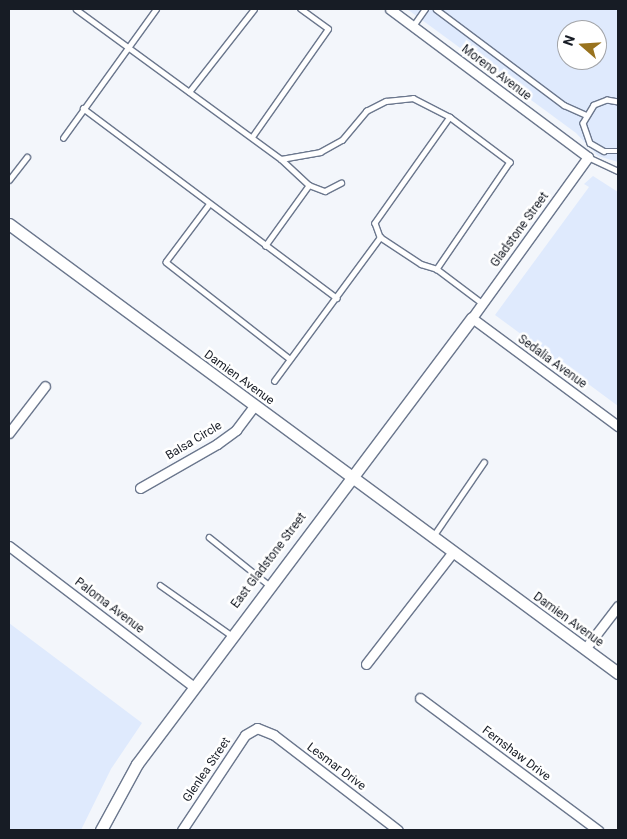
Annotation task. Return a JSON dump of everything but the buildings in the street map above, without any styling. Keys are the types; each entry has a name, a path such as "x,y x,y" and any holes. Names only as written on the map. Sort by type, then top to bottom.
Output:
{"main road":[{"name":"Damien Avenue","path":"9,224 452,553 585,649 616,668"},
{"name":"East Gladstone Street","path":"101,830 137,764 193,686 472,318"}],"street":[{"name":"Moreno Avenue","path":"390,9 588,157"},
{"name":"Gladstone Street","path":"472,318 588,157"},
{"name":"Sedalia Avenue","path":"472,318 618,426"},
{"path":"9,433 45,386"},
{"name":"Balsa Circle","path":"140,488 217,444 236,430 254,406"},
{"name":"Paloma Avenue","path":"9,546 193,686"},
{"path":"366,664 452,553"},
{"path":"585,649 618,606"},
{"name":"Fernshaw Drive","path":"420,698 598,830"},
{"name":"Glenlea Street","path":"182,830 245,735 257,728"},
{"name":"Lesmar Drive","path":"257,728 274,735 398,830"}],"lane":[{"path":"76,9 252,137 309,185 325,192 341,182"},
{"path":"63,138 156,9"},
{"path":"189,92 254,9"},
{"path":"252,137 328,29 300,9"},
{"path":"413,26 425,9"},
{"path":"436,9 564,105 586,115"},
{"path":"281,160 320,152 342,140 366,111 386,101 413,98 450,116 510,162 437,269"},
{"path":"618,102 601,101 586,115 583,131 590,143 604,151 618,151"},
{"path":"83,108 209,205 337,298"},
{"path":"450,116 375,223 380,237 421,264 437,269 482,303"},
{"path":"9,180 27,157"},
{"path":"588,157 618,172"},
{"path":"265,246 309,185"},
{"path":"209,205 166,262 290,359"},
{"path":"274,381 337,298 380,237"},
{"path":"432,538 484,462"},
{"path":"209,537 269,585"},
{"path":"160,585 231,635"}],"shaded area":[{"path":"407,9 618,9 618,162 598,156 576,133"},
{"path":"593,176 618,192 618,406 495,315 589,187 584,184"},
{"path":"9,623 142,723 111,769 81,830 9,830"}]}
